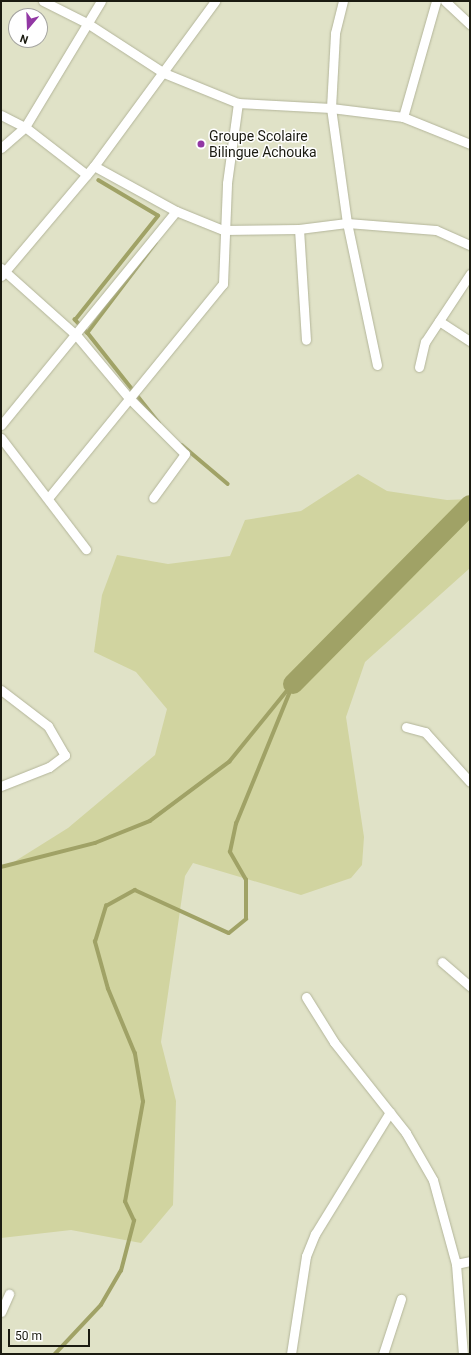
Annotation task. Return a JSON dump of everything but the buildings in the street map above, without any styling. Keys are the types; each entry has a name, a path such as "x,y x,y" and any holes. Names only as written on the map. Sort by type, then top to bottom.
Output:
{"street":[{"path":"43,1 87,22 164,73 238,103 331,108 403,117 470,144"},
{"path":"1,148 25,127 101,1"},
{"path":"153,498 185,454 129,398 77,336 2,272 87,175 164,73 215,1"},
{"path":"343,1 335,32 331,108 347,223 377,365"},
{"path":"403,117 436,1"},
{"path":"445,1 470,24"},
{"path":"49,497 223,284 226,267 223,230 238,103"},
{"path":"1,115 25,127 87,175"},
{"path":"94,166 176,211 223,230 299,229 347,223 436,230 470,245"},
{"path":"1,425 77,336 176,211"},
{"path":"299,229 306,340"},
{"path":"419,367 425,342 470,274"},
{"path":"439,321 470,341"},
{"path":"1,438 49,497 86,549"},
{"path":"1,690 48,726 65,755 49,767 1,786"},
{"path":"406,727 425,732 470,782"},
{"path":"442,962 470,986"},
{"path":"306,997 334,1042 390,1112 433,1180 456,1264 467,1339 463,1354"},
{"path":"291,1354 306,1256 315,1234 390,1112"},
{"path":"456,1264 470,1261"},
{"path":"1,1312 9,1294"},
{"path":"383,1354 401,1299"}],"green space":[{"path":"358,474 387,491 447,500 470,499 470,568 365,662 346,717 364,837 362,865 351,878 301,895 193,863 185,876 161,1042 176,1101 173,1205 141,1243 71,1230 1,1238 1,870 68,828 155,755 167,709 136,672 94,652 102,595 117,555 168,564 230,556 245,520 301,511"}],"waterway":[{"path":"87,333 75,320 158,216 99,181"},
{"path":"156,243 88,333 159,423"},
{"path":"182,445 228,484"},
{"path":"293,684 470,505"},
{"path":"55,1354 101,1305 121,1271 134,1221 125,1202 143,1102 135,1054 108,989 95,942 106,906 135,890 229,933 246,919 246,880 230,852 236,824 293,684"},
{"path":"1,867 95,843 150,821 229,762 290,687"}],"place":[{"name":"Groupe Scolaire Bilingue Achouka","path":"201,144"}]}
